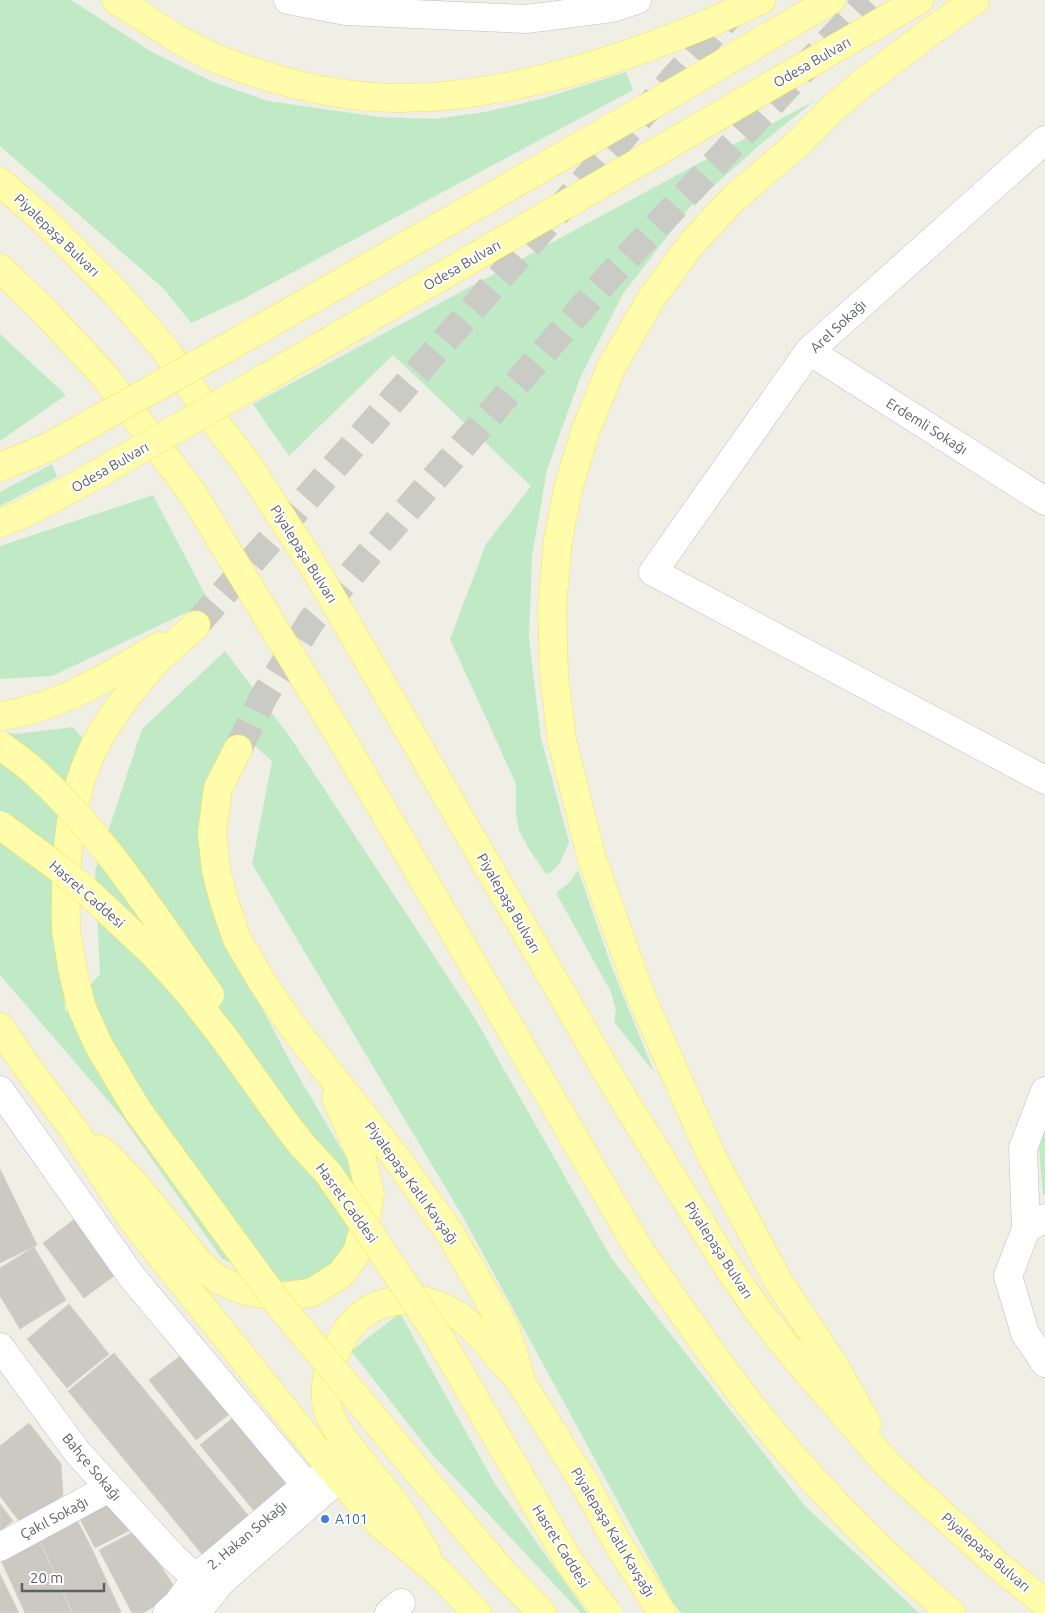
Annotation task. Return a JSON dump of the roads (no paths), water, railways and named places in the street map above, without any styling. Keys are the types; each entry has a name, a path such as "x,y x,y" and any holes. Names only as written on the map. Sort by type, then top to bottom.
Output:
{"main road":[{"path":"116,0 170,35 216,58 247,70 314,88 393,98 463,94 497,89 540,79 595,64 714,22 761,0"},
{"path":"0,467 49,447 244,338 652,106 831,0"},
{"name":"Odesa Bulvarı","path":"0,523 21,515 74,487 919,0"},
{"path":"890,1467 836,1367 778,1281 712,1157 640,994 592,859 562,741 554,674 552,607 558,540 568,489 585,432 611,368 651,299 692,243 734,199 800,142 831,110 864,82 975,0"},
{"name":"Piyalepaşa Bulvarı","path":"0,182 43,219 116,294 164,348 217,425 246,462 317,572 609,1075 732,1272 768,1324 890,1467 1000,1566 1045,1603"},
{"path":"0,268 46,312 102,373 193,494 345,745 640,1251 758,1414 846,1515 903,1572 951,1613"},
{"path":"0,716 72,696 99,683 196,625 149,668 116,712 91,754 76,794 65,885 66,930 81,1006 99,1046 138,1111 279,1304 504,1574 542,1613"},
{"path":"0,745 30,767 99,840 150,908 260,1064 328,1173"},
{"name":"Piyalepaşa Katlı Kavşağı","path":"238,749 218,788 212,834 216,870 237,939 261,980 292,1026 394,1155 450,1233 506,1330 522,1384 585,1484 617,1542 662,1613"},
{"name":"Hasret Caddesi","path":"0,825 66,874 155,955 185,988 225,1039 303,1146 328,1173 371,1235 440,1339 570,1563 607,1613"},
{"path":"0,1027 71,1126 134,1222 339,1478 380,1524 438,1572 477,1613"},
{"path":"71,1126 110,1158 138,1188 201,1265 219,1280 246,1290 284,1298 313,1292 341,1274 357,1252 365,1225 370,1193 361,1155 339,1105 308,1048"},
{"path":"438,1572 394,1501 353,1452 330,1417 326,1403 325,1385 329,1367 342,1338 357,1318 377,1306 396,1300 421,1301 439,1306 465,1320 481,1335 522,1384"}],"street":[{"path":"288,0 526,20 612,8 637,0"},
{"path":"526,20 547,0"},
{"name":"Arel Sokağı","path":"1043,144 809,351 653,572 1045,780"},
{"name":"Erdemli Sokağı","path":"809,351 1045,501"},
{"path":"0,1090 132,1277 306,1485"},
{"path":"1045,1091 1023,1148 1035,1223 1008,1276 1025,1333 1045,1363"},
{"name":"Bahçe Sokağı","path":"0,1347 78,1453 173,1557 196,1578"},
{"name":"2. Hakan Sokağı","path":"167,1613 178,1603 196,1578 306,1485 321,1478 339,1478"},
{"path":"196,1613 221,1582 339,1478"},
{"name":"Çakıl Sokağı","path":"0,1547 108,1488"}],"tunnel":[{"path":"238,749 264,696 312,620 607,279 868,0"},
{"path":"196,625 733,11"}],"place":[{"name":"A101","path":"325,1519"}]}
